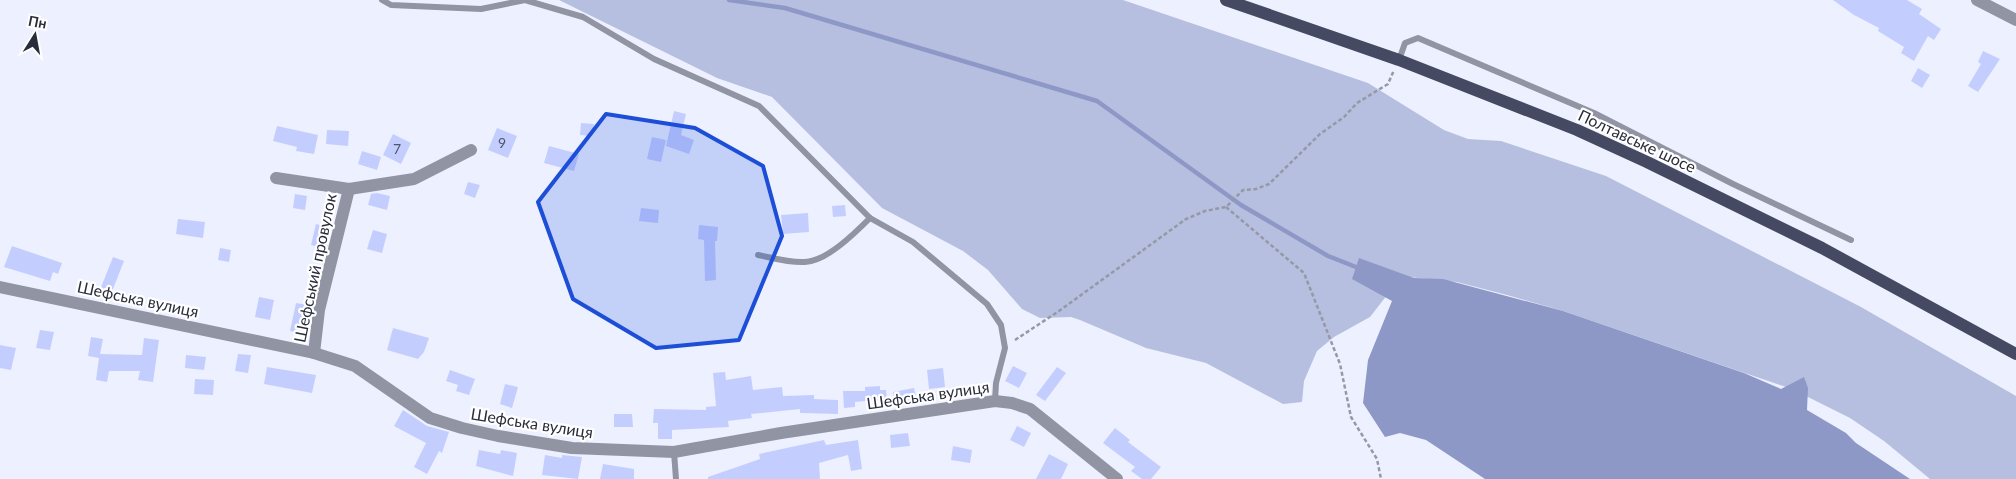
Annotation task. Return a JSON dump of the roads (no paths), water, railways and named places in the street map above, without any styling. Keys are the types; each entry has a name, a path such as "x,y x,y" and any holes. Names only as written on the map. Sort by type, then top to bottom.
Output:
{"main road":[{"name":"Полтавське шосе","path":"1226,0 1399,60 1577,130 1647,162 1822,248 2016,354"}],"street":[{"path":"1977,0 2016,20"},
{"name":"Шефський провулок","path":"276,178 349,189 414,179 471,150"},
{"name":"Шефський провулок","path":"314,353 320,310 349,189"},
{"name":"Шефська вулиця","path":"0,287 314,353 355,366 430,418 462,428 572,448 674,452 781,433 994,401 1030,409 1117,479"}],"lane":[{"path":"382,0 391,5 481,9 525,0 584,17 654,59 759,106 870,218 913,242 987,304 1001,325 1005,348 996,383 994,401"},
{"path":"1399,60 1405,43 1418,38 1594,113 1733,184 1851,240"},
{"path":"758,255 787,261 807,262 846,241 870,218"},
{"path":"674,452 676,479"}],"waterway":[{"path":"729,0 785,8 1097,101 1241,205 1328,256 1361,269"}]}
